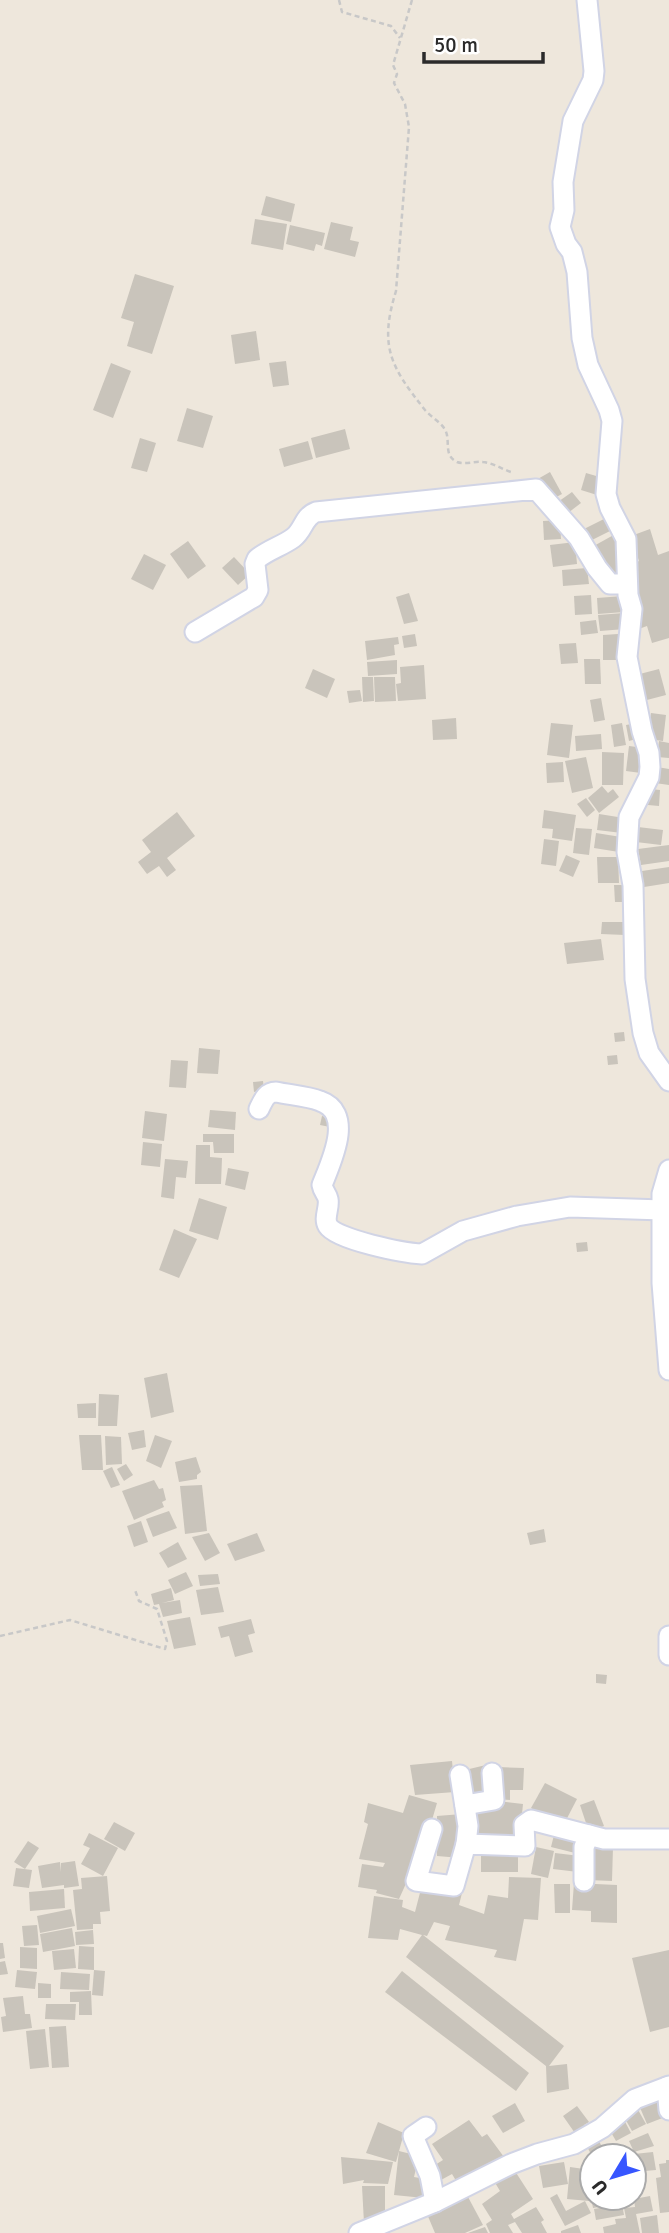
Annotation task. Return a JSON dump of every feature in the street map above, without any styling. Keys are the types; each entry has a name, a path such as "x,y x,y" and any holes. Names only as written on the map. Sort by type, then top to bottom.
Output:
{"street":[{"path":"587,0 593,80 573,121 563,182 564,210 560,227 566,244 572,251 577,272 582,338 588,365 612,421 606,494 626,539 627,584 632,609 627,657 650,767 649,777 629,817 627,852 634,885 635,979 643,1033 649,1053 669,1081"},
{"path":"195,632 254,597 258,590 255,564 257,559 291,539 301,530 305,519 311,514 536,489 579,538 610,584 627,584"},
{"path":"259,1109 266,1096 276,1091 320,1100 331,1106 338,1115 338,1129 334,1152 322,1185 329,1202 326,1220 335,1233 364,1242 422,1254 463,1231 517,1216 570,1207 663,1210"},
{"path":"669,1170 662,1194 662,1283 669,1370"},
{"path":"669,1636 669,1654"},
{"path":"465,1805 495,1800 492,1773"},
{"path":"432,1829 416,1881 454,1886 466,1844 468,1826 460,1775"},
{"path":"466,1844 524,1846 524,1825 531,1819 604,1839 669,1839"},
{"path":"584,1881 584,1847 589,1835"},
{"path":"359,2233 435,2202 511,2164 574,2144 602,2128 635,2099 668,2087 669,2110"},
{"path":"426,2127 413,2136 430,2176 435,2202"}],"path":[{"path":"338,0 342,12 391,26 400,38"},
{"path":"412,0 393,65 397,74 394,83 405,104 409,127 396,291 388,315 386,337 391,360 425,409 444,428 448,453 454,460 460,464 484,462 531,477 531,490"},
{"path":"0,1636 70,1620 165,1649 167,1641 157,1609 139,1601 135,1590"}],"building":[{"path":"266,196 295,204 291,222 261,215"},
{"path":"255,219 287,224 283,250 251,244"},
{"path":"331,222 353,227 350,240 359,242 355,257 324,249"},
{"path":"290,225 325,233 322,246 316,244 314,251 286,244"},
{"path":"135,274 174,286 152,354 127,346 134,322 121,318"},
{"path":"256,331 260,360 235,364 231,335"},
{"path":"286,361 289,385 273,387 269,363"},
{"path":"111,363 131,371 113,418 93,410"},
{"path":"187,408 213,416 203,448 177,441"},
{"path":"345,429 350,449 316,458 311,438"},
{"path":"140,438 156,443 147,472 131,468"},
{"path":"308,441 313,459 284,467 279,449"},
{"path":"550,472 562,494 547,502 536,480"},
{"path":"586,473 603,478 597,495 581,490"},
{"path":"572,492 581,503 564,516 555,504"},
{"path":"610,516 616,528 588,542 582,530"},
{"path":"560,520 561,539 544,540 543,521"},
{"path":"650,529 658,555 669,551 669,638 652,643 647,626 636,630 631,596 639,593 630,565 639,561 631,536"},
{"path":"619,532 625,572 610,580 592,547"},
{"path":"188,541 206,566 188,579 170,554"},
{"path":"575,542 577,564 553,567 550,545"},
{"path":"144,554 166,565 153,590 131,579"},
{"path":"234,557 250,574 238,585 222,568"},
{"path":"587,568 589,584 563,586 562,570"},
{"path":"409,593 418,621 404,624 396,597"},
{"path":"591,595 592,614 575,615 574,596"},
{"path":"623,596 624,612 598,614 597,598"},
{"path":"624,613 625,629 600,631 598,615"},
{"path":"596,620 598,633 581,635 580,622"},
{"path":"415,634 417,646 404,648 402,636"},
{"path":"618,634 619,660 603,660 603,635"},
{"path":"398,637 399,644 394,645 395,655 367,660 365,641"},
{"path":"576,643 578,663 561,664 559,644"},
{"path":"584,659 600,659 601,684 585,684"},
{"path":"397,660 397,674 368,676 367,662"},
{"path":"424,665 426,699 398,701 396,684 401,683 400,667"},
{"path":"313,669 335,679 327,698 305,688"},
{"path":"659,669 666,695 643,701 636,675"},
{"path":"362,677 373,677 374,701 363,702"},
{"path":"374,677 395,677 396,701 375,702"},
{"path":"360,690 362,701 349,703 347,691"},
{"path":"601,698 605,720 594,722 590,700"},
{"path":"651,713 666,715 663,741 648,739"},
{"path":"456,718 457,739 433,740 432,720"},
{"path":"551,723 573,725 569,758 547,755"},
{"path":"622,723 626,745 614,747 611,725"},
{"path":"637,723 640,738 629,741 626,725"},
{"path":"601,734 602,749 576,751 575,736"},
{"path":"659,741 669,743 669,758 657,757"},
{"path":"629,746 644,748 641,773 626,771"},
{"path":"602,752 624,753 623,785 602,785"},
{"path":"586,757 593,788 572,793 565,761"},
{"path":"563,762 564,782 547,783 546,763"},
{"path":"657,767 669,769 669,785 655,783"},
{"path":"602,786 608,793 613,789 619,797 599,813 588,798"},
{"path":"650,789 660,790 659,806 648,805"},
{"path":"586,798 595,810 587,817 577,804"},
{"path":"544,810 576,815 572,841 552,838 553,829 542,828"},
{"path":"177,812 195,836 167,858 176,870 167,877 159,866 147,874 138,862 151,852 142,840"},
{"path":"599,814 624,818 622,833 597,830"},
{"path":"638,827 663,830 661,845 636,842"},
{"path":"576,828 592,829 589,855 573,853"},
{"path":"596,833 621,837 619,852 594,848"},
{"path":"544,839 559,841 556,866 541,864"},
{"path":"669,845 669,861 641,865 638,849"},
{"path":"566,855 580,861 573,877 559,871"},
{"path":"597,857 618,857 619,883 598,883"},
{"path":"669,867 669,883 644,887 642,871"},
{"path":"614,885 630,885 630,902 615,902"},
{"path":"602,922 625,922 625,935 601,934"},
{"path":"601,939 604,960 567,964 564,943"},
{"path":"624,1032 625,1041 615,1042 614,1033"},
{"path":"199,1048 220,1050 218,1074 197,1073"},
{"path":"617,1055 618,1064 608,1065 607,1056"},
{"path":"171,1060 188,1061 186,1088 169,1087"},
{"path":"263,1081 264,1090 254,1092 253,1082"},
{"path":"210,1110 236,1112 235,1130 208,1127"},
{"path":"145,1111 167,1114 164,1141 142,1138"},
{"path":"322,1116 332,1118 330,1127 320,1125"},
{"path":"203,1134 234,1134 234,1153 214,1153 213,1142 203,1142"},
{"path":"143,1142 162,1144 160,1167 141,1165"},
{"path":"196,1145 210,1145 210,1157 222,1158 221,1184 195,1184"},
{"path":"165,1159 188,1161 186,1178 176,1177 174,1199 161,1197"},
{"path":"228,1168 249,1172 245,1190 225,1185"},
{"path":"199,1198 227,1207 218,1240 189,1231"},
{"path":"174,1229 197,1239 179,1278 159,1270"},
{"path":"587,1242 588,1251 577,1252 576,1243"},
{"path":"167,1373 174,1412 151,1418 144,1378"},
{"path":"99,1394 119,1395 117,1426 98,1426"},
{"path":"96,1403 96,1418 78,1418 77,1404"},
{"path":"144,1430 146,1447 132,1450 128,1433"},
{"path":"79,1435 101,1435 103,1470 82,1470"},
{"path":"155,1435 172,1441 161,1468 146,1461"},
{"path":"105,1436 121,1437 122,1464 106,1465"},
{"path":"196,1457 201,1472 197,1479 179,1482 175,1462"},
{"path":"126,1464 133,1475 124,1481 117,1469"},
{"path":"112,1467 120,1485 111,1488 103,1471"},
{"path":"154,1480 159,1489 163,1488 166,1500 162,1502 164,1507 134,1520 122,1491"},
{"path":"202,1485 207,1531 185,1534 180,1486"},
{"path":"169,1511 177,1528 153,1537 146,1519"},
{"path":"141,1521 148,1542 134,1547 127,1526"},
{"path":"544,1529 546,1542 530,1545 527,1533"},
{"path":"209,1533 220,1553 205,1561 192,1537"},
{"path":"257,1533 265,1551 235,1561 227,1544"},
{"path":"178,1542 187,1559 168,1568 159,1553"},
{"path":"186,1572 193,1586 175,1594 168,1580"},
{"path":"218,1574 220,1584 200,1586 198,1575"},
{"path":"218,1587 224,1612 201,1615 196,1590"},
{"path":"171,1588 174,1600 162,1603 180,1600 182,1613 163,1617 159,1604 154,1605 151,1594"},
{"path":"190,1617 196,1645 174,1649 167,1621"},
{"path":"251,1619 255,1633 248,1635 253,1652 235,1657 229,1636 221,1638 218,1627"},
{"path":"596,1674 607,1675 606,1684 596,1683"},
{"path":"452,1761 455,1792 415,1795 410,1765"},
{"path":"486,1765 492,1799 468,1803 461,1771"},
{"path":"498,1767 524,1768 523,1790 510,1790 510,1800 496,1799"},
{"path":"545,1783 577,1799 563,1826 531,1808"},
{"path":"409,1795 437,1803 427,1837 399,1899 376,1893 377,1890 358,1887 362,1864 383,1867 385,1863 359,1859 368,1824 364,1822 368,1803 403,1813"},
{"path":"594,1800 604,1826 589,1832 580,1805"},
{"path":"498,1801 523,1804 519,1842 470,1841 468,1806"},
{"path":"462,1814 461,1858 437,1856 437,1816"},
{"path":"114,1822 135,1833 125,1851 104,1839"},
{"path":"555,1831 582,1839 579,1854 551,1847"},
{"path":"89,1833 118,1848 103,1876 81,1864 90,1848 83,1845"},
{"path":"28,1841 39,1848 25,1869 14,1862"},
{"path":"536,1847 554,1851 548,1878 531,1874"},
{"path":"588,1847 613,1847 612,1881 588,1880"},
{"path":"481,1848 518,1849 518,1872 481,1872"},
{"path":"555,1853 580,1856 578,1872 553,1869"},
{"path":"75,1861 79,1886 42,1888 38,1866 60,1862 61,1872 61,1863"},
{"path":"16,1868 32,1870 29,1888 13,1886"},
{"path":"107,1876 110,1911 100,1912 101,1924 93,1924 93,1929 77,1930 73,1890 82,1889 81,1878"},
{"path":"509,1877 541,1878 538,1920 524,1919 516,1961 494,1957 497,1950 445,1940 450,1926 434,1922 427,1936 423,1935 564,2046 549,2066 567,2064 569,2089 547,2093 546,2066 406,1957 422,1935 400,1929 398,1940 368,1938 374,1896 403,1900 402,1907 415,1912 422,1885 441,1888 462,1893 459,1905 484,1914 488,1895 508,1898"},
{"path":"574,1883 617,1885 617,1923 591,1922 591,1911 572,1910"},
{"path":"554,1884 570,1884 570,1913 555,1913"},
{"path":"64,1889 65,1908 30,1911 29,1892"},
{"path":"71,1909 75,1926 40,1933 37,1916"},
{"path":"37,1925 39,1945 24,1946 22,1926"},
{"path":"72,1928 75,1946 43,1952 40,1934"},
{"path":"93,1930 94,1944 76,1945 75,1932"},
{"path":"0,1943 3,1943 5,1958 0,1959"},
{"path":"79,1946 94,1947 94,1970 78,1969"},
{"path":"20,1947 37,1948 37,1969 20,1968"},
{"path":"74,1949 76,1968 54,1970 52,1951"},
{"path":"669,1950 669,2027 650,2032 632,1958"},
{"path":"5,1961 8,1974 0,1975 0,1962"},
{"path":"17,1970 37,1972 35,1989 15,1987"},
{"path":"94,1970 105,1971 103,1996 92,1995"},
{"path":"402,1971 529,2073 516,2091 385,1992"},
{"path":"61,1972 90,1974 89,1990 60,1989"},
{"path":"38,1983 51,1984 51,1998 38,1998"},
{"path":"91,1991 92,2015 79,2015 79,2002 70,2002 70,1992"},
{"path":"23,1996 25,2014 30,2014 32,2028 3,2032 1,2017 6,2016 3,1998"},
{"path":"46,2004 76,2004 75,2020 45,2019"},
{"path":"66,2026 69,2067 52,2068 49,2027"},
{"path":"45,2029 49,2067 30,2069 26,2031"},
{"path":"655,2095 665,2117 647,2124 638,2103"},
{"path":"515,2103 525,2121 503,2133 492,2116"},
{"path":"577,2106 589,2122 584,2125 587,2129 577,2136 563,2116"},
{"path":"637,2108 646,2124 632,2131 623,2115"},
{"path":"623,2118 631,2133 616,2141 608,2127"},
{"path":"469,2120 482,2137 487,2134 504,2157 461,2189 452,2174 441,2180 435,2165 443,2160 432,2144"},
{"path":"378,2122 404,2133 396,2162 366,2153"},
{"path":"648,2133 654,2146 648,2148 648,2142 629,2141"},
{"path":"597,2137 600,2142 587,2142"},
{"path":"399,2151 419,2156 414,2177 425,2179 424,2198 394,2195"},
{"path":"653,2152 656,2170 648,2171 648,2153"},
{"path":"341,2157 393,2162 388,2184 363,2183 364,2180 343,2184"},
{"path":"666,2160 669,2160 669,2212 660,2213 656,2178 661,2177 659,2164 666,2163"},
{"path":"564,2162 568,2184 543,2188 539,2166"},
{"path":"570,2167 578,2168 578,2200 567,2199"},
{"path":"513,2168 533,2199 511,2214 514,2219 536,2207 544,2220 541,2222 547,2233 522,2233 515,2222 508,2225 513,2233 490,2233 486,2224 492,2220 482,2204 500,2191 494,2181"},
{"path":"362,2186 385,2186 385,2220 364,2223"},
{"path":"557,2194 566,2211 578,2205 578,2212 591,2213 565,2226 550,2198"},
{"path":"648,2196 653,2211 648,2212"},
{"path":"468,2197 483,2225 465,2233 435,2233 427,2214"},
{"path":"595,2212 623,2212 624,2215 596,2220"},
{"path":"625,2212 647,2212 636,2214 640,2233 604,2233 603,2227 616,2224 615,2219 626,2218"},
{"path":"657,2215 659,2233 642,2233 640,2218"},
{"path":"578,2225 581,2233 561,2233 561,2231"},
{"path":"485,2227 488,2233 468,2233"}]}
